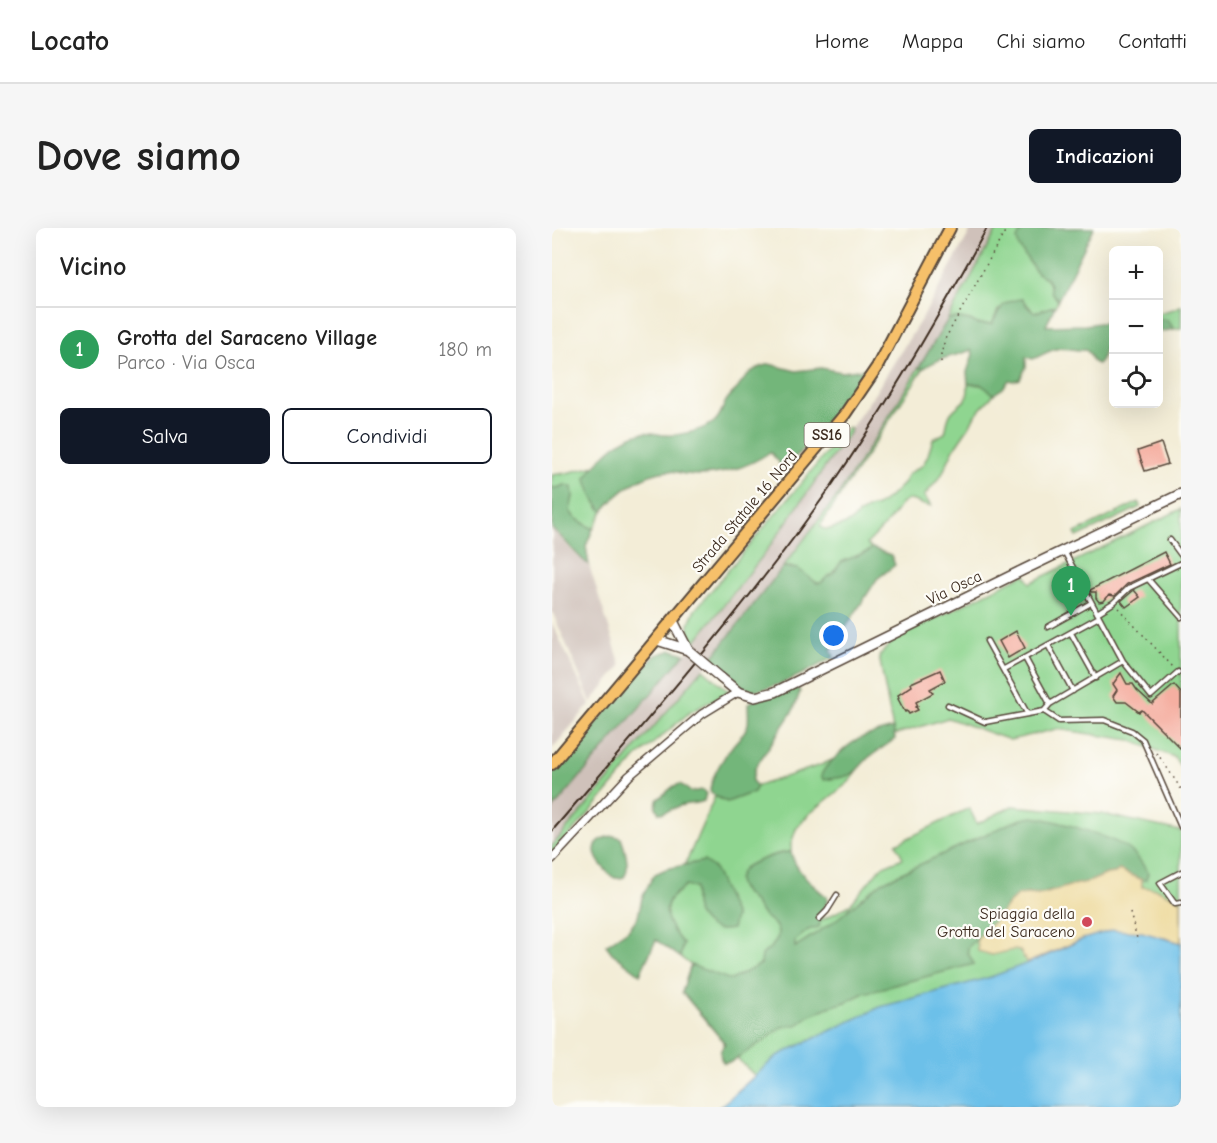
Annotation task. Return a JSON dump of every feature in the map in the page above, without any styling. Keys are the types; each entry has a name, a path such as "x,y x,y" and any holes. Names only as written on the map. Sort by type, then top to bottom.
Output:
{"main road":[{"name":"Strada Statale 16 Nord","path":"552,764 845,414 877,367 950,228"}],"street":[{"name":"Via Osca","path":"738,692 754,697 775,692 1181,494"},
{"path":"552,859 629,776 702,714 738,692 688,650 673,621"},
{"path":"657,640 688,650"}],"lane":[{"path":"1170,540 1181,555"},
{"path":"1064,550 1123,661 1151,696 1178,672"},
{"path":"1004,669 1071,633 1098,615 1129,588 1181,563"},
{"path":"1148,579 1181,617"},
{"path":"1048,627 1091,603"},
{"path":"1071,633 1096,678"},
{"path":"987,641 1027,714"},
{"path":"1048,645 1073,692"},
{"path":"1025,658 1050,704"},
{"path":"948,705 985,722 1044,711 1050,704 1123,661"},
{"path":"1044,711 1059,721 1104,720 1132,731 1143,740 1181,827"},
{"path":"1181,872 1160,883 1175,904 1181,903"},
{"path":"819,919 837,895"}],"path":[{"path":"941,362 945,339 1007,228"},
{"path":"1113,603 1178,672"},
{"path":"1176,687 1181,683"},
{"path":"1156,753 1181,789"},
{"path":"1130,913 1138,942"}],"shaded area":[{"path":"972,228 998,228 946,324 840,492 722,647 552,846 552,810 703,633 765,553 875,393 925,313"},
{"path":"552,529 561,536 578,557 589,565 621,666 591,702 552,611"},
{"path":"552,623 590,704 552,749"}],"green space":[{"path":"998,228 1026,228 1021,231 1019,247 1037,273 1046,278 1051,292 1058,300 1055,306 1034,312 1022,299 998,310 992,324 977,324 959,318 948,319"},
{"path":"1026,228 1094,228 1058,300 1051,292 1046,278 1037,273 1019,247 1017,239 1021,231"},
{"path":"1022,299 1034,312 1055,306 1046,326 1109,322 1109,344 1106,344 1098,364 1093,362 1086,350 1061,348 1033,359 1026,357 1026,367 1020,379 1009,380 994,394 980,384 968,384 967,372 973,354 971,350 923,369 919,367 948,319 959,318 977,324 992,324 1000,310 1015,300"},
{"path":"1181,305 1181,328 1174,329 1167,320 1163,320 1163,312"},
{"path":"1163,319 1167,320 1174,329 1163,331"},
{"path":"769,364 796,371 821,368 842,372 866,369 847,397 782,473 779,462 770,452 752,463 719,473 697,475 671,471 659,472 632,484 603,511 601,509 590,491 586,478 610,450 634,435 648,432 677,435 709,425 718,418 728,399 747,376 753,370"},
{"path":"919,367 923,369 820,526 830,529 843,525 891,496 903,484 908,474 923,465 933,439 945,433 951,413 966,399 968,384 982,386 994,394 975,415 955,447 941,476 924,496 931,506 910,500 904,501 887,524 867,544 872,548 869,551 841,562 833,574 821,583 817,583 791,567 783,567 840,492"},
{"path":"848,427 851,430 765,553 694,643 689,627 695,610"},
{"path":"595,466 586,478 594,500 603,511 593,529 575,518 569,511 573,497 565,485 552,488 552,475"},
{"path":"565,485 572,487 570,511 575,518 593,529 586,546 589,565 552,529 552,488"},
{"path":"1139,502 1140,507 1077,537 1075,533"},
{"path":"1181,509 1181,767 1174,757 1130,740 1057,729 1010,740 948,718 894,735 879,656 892,640 1025,574 1030,583"},
{"path":"872,548 891,555 895,565 877,579 831,650 834,657 778,685 755,690 738,684 711,659 783,567 798,569 817,583 821,583 833,574 841,562"},
{"path":"672,650 685,654 552,810 552,775 656,655"},
{"path":"703,669 729,691 689,713 637,757 552,854 552,846"},
{"path":"797,686 800,692 794,709 755,768 752,781 757,786 754,792 727,802 715,796 710,791 713,779 730,749 747,727 748,704"},
{"path":"893,728 895,739 868,758 852,774 824,780 821,776 828,764 855,741"},
{"path":"834,759 826,767 852,774 857,770 849,782 808,815 796,829 791,852 766,857 744,868 741,889 762,914 773,922 778,931 778,938 806,929 850,905 881,867 903,858 896,844 969,808 977,824 1012,806 1102,814 1181,831 1181,944 991,977 809,1040 755,1076 735,1056 682,992 691,965 680,957 683,944 669,923 667,905 671,897 685,886 696,888 695,903 735,916 704,861 685,865 715,796 727,802 754,792 757,786"},
{"path":"680,784 691,792 701,790 706,793 704,801 659,813 656,807 657,800"},
{"path":"1033,817 1084,830 1123,846 1139,858 1148,873 1146,880 1119,870 1091,881 1038,895 1028,894 1008,904 968,947 968,953 974,964 864,993 809,1016 797,1025 782,1027 731,1062 724,1063 720,1052 725,1043 682,992 691,965 731,980 761,964 762,955 777,940 778,930 775,925 740,887 738,879 744,869 755,862 791,852 800,871 827,897 819,927 808,930 795,941 795,947 832,923 882,882 1008,824"},
{"path":"614,836 621,838 626,853 627,868 624,877 613,877 607,872 595,852 597,843"},
{"path":"704,861 714,868 735,916 732,929 718,930 705,923 697,911 695,888 685,886 670,899 666,911 672,929 683,944 680,957 656,940 640,974 612,953 606,945 628,930 638,917 642,898 655,874 666,869"}],"sand":[{"name":"Spiaggia della Grotta del Saraceno","path":"1119,870 1142,880 1142,887 1156,889 1181,900 1181,943 1165,938 1083,939 1027,963 1020,951 1013,950 992,955 978,951 977,939 1018,895 1047,893 1091,881"}],"water":[{"path":"1113,930 1142,932 1181,943 1181,1107 720,1107 777,1056 880,1007 991,977 1083,939"}],"building":[{"path":"1161,443 1168,464 1145,471 1138,451"},
{"path":"1164,552 1170,564 1127,584 1115,596 1109,595 1104,601 1099,602 1096,592 1091,592 1090,590"},
{"path":"1134,590 1140,597 1126,607 1121,601"},
{"path":"1016,631 1025,648 1008,658 999,641"},
{"path":"940,670 945,681 930,689 933,693 916,702 918,710 909,714 905,712 898,695 912,686 911,683"},
{"path":"1121,673 1127,684 1133,684 1152,704 1174,685 1181,693 1181,749 1142,710 1139,712 1126,702 1117,702 1113,696 1117,690 1113,684"}],"railway":[{"path":"552,831 707,649 795,536 874,422 951,294 987,228"}],"place":[{"name":"Grotta del Saraceno Village","path":"1071,616"},
{"name":"Spiaggia della Grotta del Saraceno","path":"1087,922"}]}
